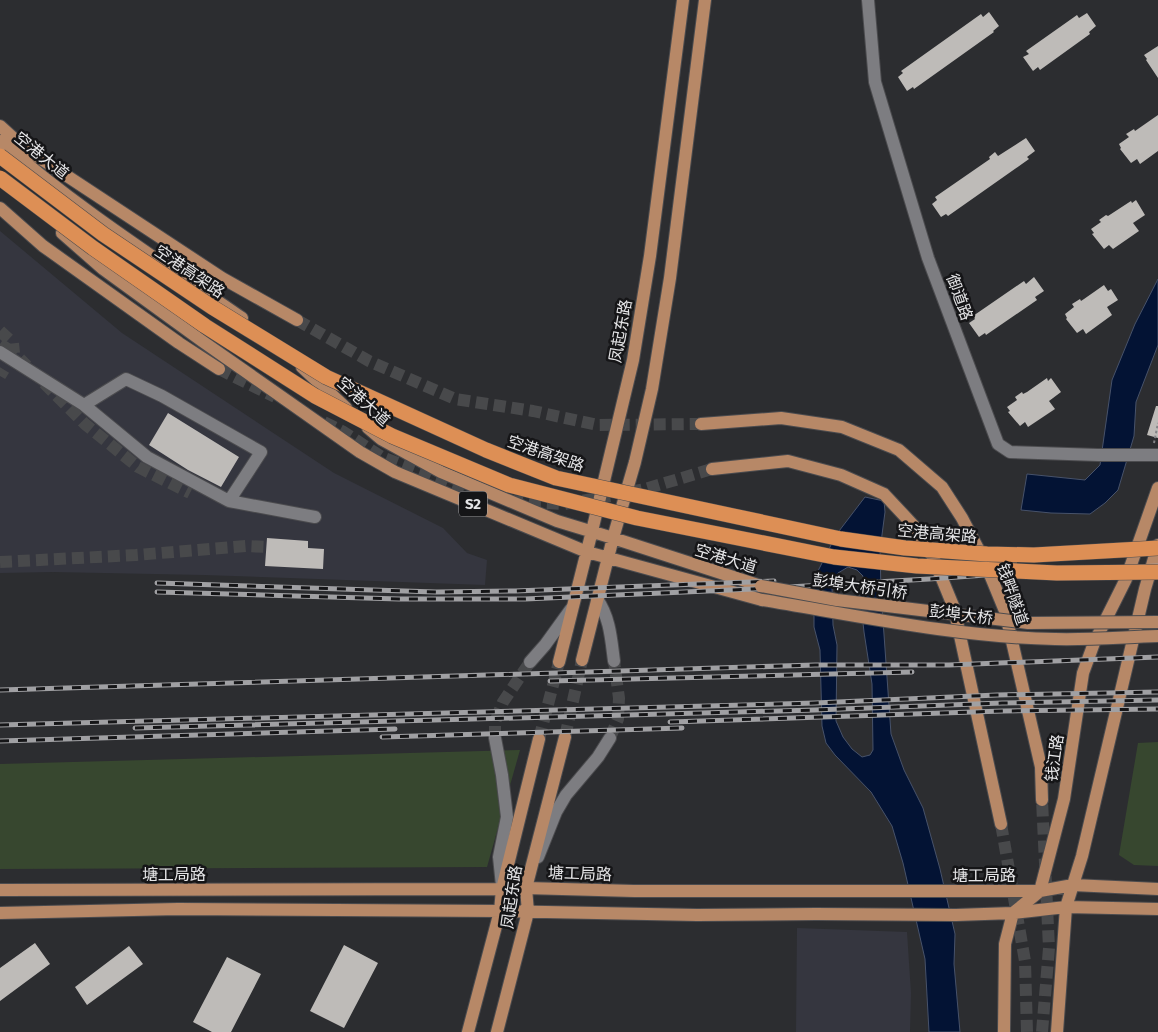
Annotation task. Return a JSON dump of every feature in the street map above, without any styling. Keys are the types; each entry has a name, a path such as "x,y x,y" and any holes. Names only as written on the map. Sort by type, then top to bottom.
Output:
{"highway":[{"name":"空港高架路","path":"0,156 103,234 212,307 326,377 486,450 556,478 841,539 905,548 987,554 1034,555 1158,547"},
{"name":"空港高架路","path":"0,176 93,248 205,326 315,396 392,436 509,485 637,518 834,557 917,566 1057,573 1158,572"}],"main road":[{"name":"凤起东路","path":"559,662 587,552 634,350 650,256 683,0"},
{"path":"582,660 613,538 635,462 652,389 670,278 705,0"},
{"path":"0,126 23,147 222,278 298,320"},
{"name":"空港大道","path":"0,141 29,167 125,237 260,330 290,355 360,422 381,439 441,472 556,521 761,586"},
{"name":"空港大道","path":"0,176 103,269 360,452 395,472 587,552 762,600"},
{"path":"0,208 43,246 179,343 219,369"},
{"name":"钱畔隧道","path":"701,424 781,418 842,427 899,450 942,487 962,518 984,560 1005,611 1041,767 1042,800"},
{"path":"712,469 788,461 841,475 884,494 914,525 933,557 954,608 1001,824"},
{"name":"钱江路","path":"1040,891 1064,800 1083,673 1094,643 1126,579 1158,488"},
{"path":"1057,1032 1066,907 1084,846 1145,589 1158,547"},
{"name":"彭埠大桥引桥","path":"761,586 837,600 1028,623 1158,622"},
{"name":"彭埠大桥","path":"762,600 875,619 982,634 1056,639 1158,636"},
{"name":"凤起东路","path":"497,1032 528,912 526,888 564,737"},
{"name":"凤起东路","path":"468,1032 500,911 502,889 539,739"},
{"name":"塘工局路","path":"0,890 526,888 634,891 900,890 948,892 1040,891 1073,885 1158,888"},
{"path":"1004,1032 1005,944 1013,914 1040,891"},
{"path":"0,913 178,909 500,911 697,915 956,915 1013,914 1066,907 1158,909"}],"street":[{"name":"御道路","path":"868,0 875,82 928,258 998,444 1010,452 1098,455 1142,454 1156,450"},
{"path":"0,352 84,405 147,457 229,501 315,517"},
{"path":"84,405 126,378 162,396 261,452 229,501"},
{"path":"597,599 605,611 609,623 614,660"},
{"path":"530,662 563,622 574,603"},
{"path":"495,738 507,817 500,856 502,889"},
{"path":"526,888 556,812 566,795 598,757 610,738"}],"path":[{"path":"1156,450 1154,437 1158,423"}],"shaded area":[{"path":"0,231 122,333 334,473 443,528 467,553 487,560 485,585 204,575 53,572 0,573"},
{"path":"797,928 907,932 911,993 910,1032 796,1032"}],"green space":[{"path":"1158,742 1158,866 1134,865 1119,855 1138,743"},
{"path":"520,750 487,867 0,869 0,764"}],"water":[{"path":"1158,279 1158,345 1136,402 1134,436 1118,490 1090,514 1021,510 1027,474 1085,480 1100,465 1112,380 1135,324"},
{"path":"865,497 884,501 885,512 880,550 881,592 891,734 904,770 923,808 940,869 955,934 954,964 960,1032 929,1032 925,959 903,863 892,826 871,792 826,743 822,726 820,650 814,627 814,579 836,535","holes":["848,567 857,570 863,576 860,595 872,684 873,750 870,755 862,757 852,749 843,737 836,721 837,645 833,625 832,587 838,573"]}],"building":[{"path":"989,12 999,26 994,32 914,89 913,87 907,91 898,77 903,73 901,71 981,14 983,17"},
{"path":"1087,13 1096,26 1089,32 1090,34 1040,70 1038,67 1033,71 1023,57 1029,54 1026,51 1077,15 1079,18"},
{"path":"1158,46 1158,78 1144,55"},
{"path":"1158,115 1158,151 1140,164 1137,159 1131,163 1120,149 1119,144 1129,137 1126,134 1134,129 1135,131"},
{"path":"1026,138 1035,151 1027,157 1029,159 948,216 946,214 941,217 932,204 937,200 935,197 990,159 989,157 995,152 998,156"},
{"path":"1136,200 1145,215 1133,223 1139,231 1113,249 1109,245 1104,249 1092,234 1094,233 1091,229 1101,222 1099,220 1106,215 1108,216 1131,201 1132,203"},
{"path":"1034,277 1044,291 1035,297 1037,300 986,335 985,333 979,337 969,323 975,319 973,316 1024,281 1026,284"},
{"path":"1104,285 1108,291 1111,289 1118,300 1107,307 1112,315 1086,334 1083,329 1077,333 1066,319 1065,314 1074,307 1072,304 1080,299 1081,301"},
{"path":"1047,378 1048,381 1051,378 1061,392 1049,401 1055,409 1028,427 1025,422 1020,426 1008,412 1010,411 1007,407 1017,400 1015,397 1022,392 1023,394 1027,392"},
{"path":"1156,406 1158,406 1158,438 1147,435"},
{"path":"168,413 239,457 221,487 188,470 149,445"},
{"path":"267,538 308,541 308,548 324,549 323,569 265,566"},
{"path":"35,943 50,964 0,1001 0,968"},
{"path":"344,945 378,963 344,1028 310,1011"},
{"path":"129,946 143,964 87,1005 75,987"},
{"path":"227,957 261,974 231,1032 212,1032 193,1022"}],"tunnel":[{"path":"297,320 369,361 455,399 533,411 598,425 701,424"},
{"path":"0,331 13,343 14,353 27,366"},
{"path":"0,344 14,353 0,376"},
{"path":"219,369 275,397"},
{"path":"44,383 85,424 138,467 190,493"},
{"path":"324,422 342,431 382,457 489,498"},
{"path":"630,492 712,469"},
{"path":"511,501 564,504 610,496"},
{"path":"0,562 136,555 246,546 267,547"},
{"path":"565,737 582,660"},
{"path":"610,738 618,719 619,698 614,661"},
{"path":"495,738 495,722 503,702 530,662"},
{"path":"539,739 559,662"},
{"path":"1042,800 1049,948 1042,1032"},
{"path":"1001,824 1025,961 1027,1032"}],"railway":[{"path":"157,592 399,599 525,599 753,589 1043,571 1158,566"},
{"path":"157,583 436,592 515,591 774,581"},
{"path":"0,690 815,665 949,665 1158,657"},
{"path":"550,681 912,672"},
{"path":"0,725 815,703 997,695 1158,692"},
{"path":"135,728 1158,700"},
{"path":"670,722 1003,711 1158,709"},
{"path":"382,737 682,728"},
{"path":"0,741 395,729"}]}
